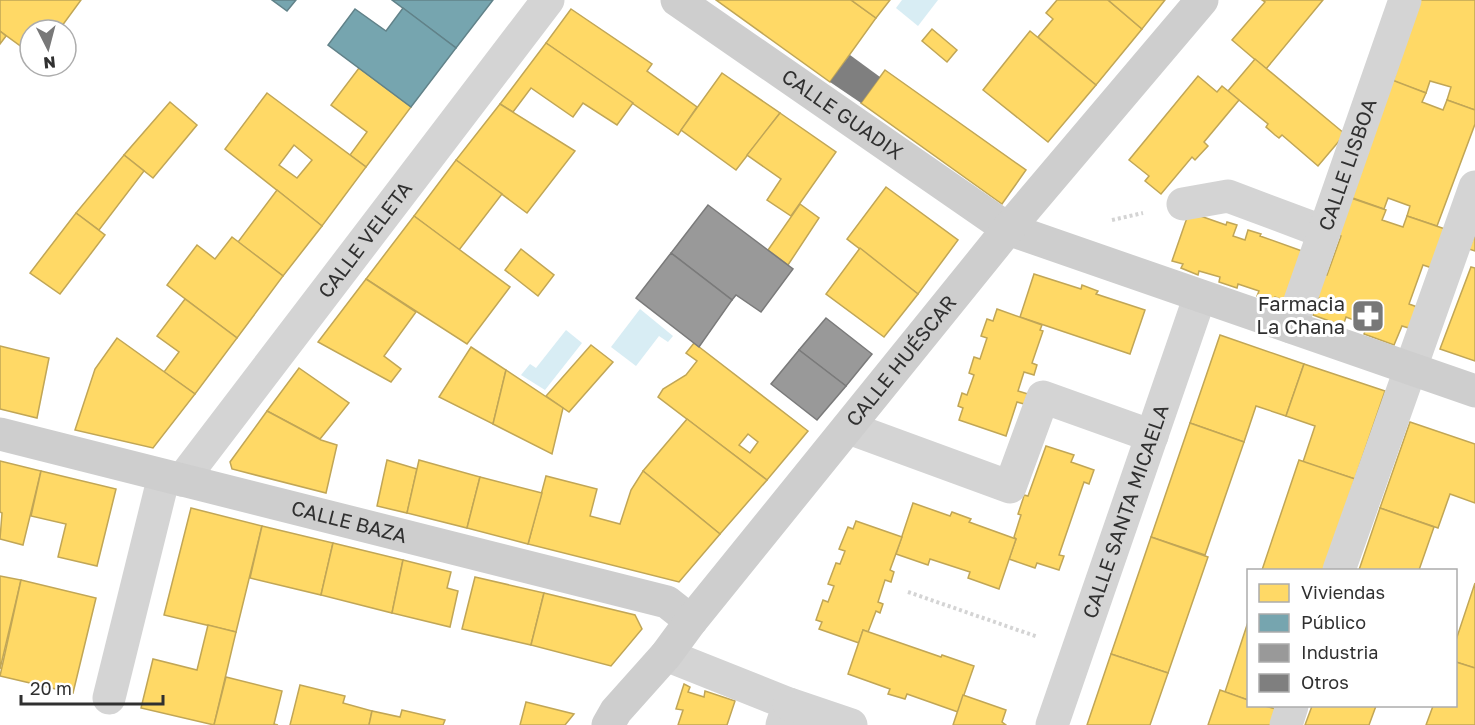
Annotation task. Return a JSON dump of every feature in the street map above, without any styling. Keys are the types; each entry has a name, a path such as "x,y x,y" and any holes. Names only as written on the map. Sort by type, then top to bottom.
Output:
{"street":[{"name":"CALLE VELETA","path":"110,698 173,478 548,0"},
{"name":"CALLE GUADIX","path":"677,0 1008,230 1475,391"},
{"name":"CALLE HUÉSCAR","path":"608,725 616,711 666,655 691,621 1008,230 1202,0"},
{"name":"CALLE LISBOA","path":"1290,327 1405,0"},
{"path":"1339,569 1475,187"},
{"path":"1184,204 1228,196 1324,232"},
{"name":"CALLE SANTA MICAELA","path":"1052,725 1200,296"},
{"path":"849,428 1010,487 1043,397 1152,436"},
{"name":"CALLE BAZA","path":"0,434 668,602 691,621"},
{"path":"666,655 694,665 786,715 851,725"},
{"path":"1286,725 1291,707"}],"path":[{"path":"1104,222 1184,204"},
{"path":"908,592 1044,639"}],"shaded area":[{"path":"902,0 938,0 918,26 896,8"},
{"path":"640,309 673,336 668,342 659,336 636,366 611,347"},
{"path":"566,330 582,343 545,390 521,375 530,364 536,368"}],"building: Viviendas":[{"path":"0,0 81,0 68,18 18,18 18,44 0,31"},
{"path":"716,0 851,0 876,18 830,82"},
{"path":"851,0 890,0 876,18"},
{"path":"1057,0 1108,0 1142,29 1096,85 1038,37 1053,19 1046,13"},
{"path":"1108,0 1165,0 1142,29"},
{"path":"1262,0 1323,0 1266,69 1232,40 1265,2"},
{"path":"1420,0 1475,0 1475,110 1447,100 1451,87 1430,81 1426,93 1393,81"},
{"path":"571,9 652,64 647,71 697,107 678,135 546,43"},
{"path":"932,29 957,50 947,62 922,41"},
{"path":"0,31 6,36 0,44"},
{"path":"1030,31 1096,85 1048,142 983,90"},
{"path":"546,43 633,103 617,125 583,103 573,117 531,88 513,112 500,104"},
{"path":"1255,59 1345,134 1318,166 1282,135 1279,138 1275,135 1266,127 1268,124 1228,91"},
{"path":"359,68 411,107 366,167 350,155 367,132 331,105"},
{"path":"885,70 1026,170 1002,204 861,103"},
{"path":"722,73 780,113 736,170 681,130"},
{"path":"1198,76 1217,92 1222,86 1239,100 1204,142 1208,146 1195,160 1192,157 1161,194 1145,181 1149,176 1129,160"},
{"path":"1387,78 1426,93 1422,102 1443,110 1447,100 1475,110 1475,124 1437,226 1407,216 1410,206 1388,198 1384,209 1347,196"},
{"path":"267,93 366,167 322,226 225,149","holes":["294,145 312,160 297,178 279,165"]},
{"path":"170,102 197,125 153,178 124,155"},
{"path":"500,104 575,151 527,213 456,160"},
{"path":"780,113 836,152 791,216 767,200 781,179 747,155"},
{"path":"124,155 144,171 99,230 76,213"},
{"path":"456,160 502,194 459,250 414,216"},
{"path":"886,187 958,240 918,294 847,239"},
{"path":"277,190 322,226 283,276 238,242"},
{"path":"1345,196 1386,210 1382,220 1403,227 1407,216 1448,230 1435,269 1423,265 1409,304 1420,308 1412,329 1402,326 1394,345 1364,334 1367,325 1346,317 1343,326 1313,315 1319,298 1310,294 1318,272 1327,275 1341,236 1332,233"},
{"path":"800,204 819,218 788,265 768,250"},
{"path":"1189,212 1226,225 1227,222 1237,225 1233,236 1245,240 1248,230 1302,251 1285,301 1275,297 1273,302 1257,296 1259,291 1238,284 1237,288 1219,282 1220,277 1199,271 1198,275 1181,268 1183,264 1172,261"},
{"path":"76,213 105,235 60,294 30,273"},
{"path":"414,216 510,287 467,344 366,279"},
{"path":"1475,234 1475,251 1469,249"},
{"path":"232,237 283,276 237,338 167,285 197,245 215,259"},
{"path":"860,248 918,294 884,337 826,294"},
{"path":"521,249 554,275 538,296 505,270"},
{"path":"1471,267 1475,268 1475,361 1440,349"},
{"path":"1034,274 1081,289 1082,285 1098,291 1096,294 1145,310 1130,354 1020,317"},
{"path":"366,279 416,312 384,356 401,369 391,382 318,342"},
{"path":"185,299 237,338 195,394 164,372 179,352 157,336"},
{"path":"997,309 1042,325 1040,330 1043,331 1032,363 1037,365 1034,375 1024,372 1018,391 1028,394 1024,404 1017,402 1006,436 959,420 963,408 958,406 962,393 967,395 974,375 969,373 974,357 980,359 987,338 981,336 987,319 993,321"},
{"path":"1220,335 1304,364 1286,416 1256,406 1244,442 1190,423"},
{"path":"117,338 195,394 153,448 75,430 95,369"},
{"path":"694,343 808,431 767,480 658,397 663,389 686,375 697,361 686,353","holes":["748,434 758,442 750,453 739,445"]},
{"path":"591,345 613,362 569,412 546,396"},
{"path":"0,346 49,358 37,418 0,409"},
{"path":"471,347 506,370 493,424 439,397"},
{"path":"1304,364 1385,391 1355,479 1303,462 1315,426 1286,416"},
{"path":"299,368 349,403 320,439 267,411"},
{"path":"506,370 563,408 552,454 493,424"},
{"path":"267,411 321,440 337,445 326,493 232,469 230,462"},
{"path":"687,419 767,480 720,534 643,471"},
{"path":"1410,422 1475,444 1475,503 1450,494 1438,528 1380,508"},
{"path":"1190,423 1244,442 1205,555 1151,537"},
{"path":"1046,446 1074,455 1071,462 1094,470 1089,484 1084,482 1059,555 1064,556 1059,570 1037,563 1035,568 1009,559 1016,539 1014,537 1021,515 1018,514 1024,495 1028,496"},
{"path":"387,460 417,469 407,513 377,506"},
{"path":"419,460 480,477 467,528 407,513"},
{"path":"1299,460 1355,479 1324,569 1262,569"},
{"path":"0,461 41,471 23,545 0,539 2,513 0,512"},
{"path":"41,471 116,489 97,566 58,557 66,524 31,516"},
{"path":"643,471 720,534 679,582 528,544 546,476 597,489 590,516 620,524 631,490"},
{"path":"480,477 542,493 528,544 467,528"},
{"path":"913,503 950,516 952,512 971,519 969,522 1016,539 999,589 968,578 970,572 930,559 928,565 896,554"},
{"path":"191,508 262,526 236,632 164,615"},
{"path":"1380,508 1434,527 1419,569 1359,569"},
{"path":"856,521 902,537 890,570 894,572 891,582 885,580 878,602 883,604 880,613 876,611 868,632 863,630 859,643 819,629 822,622 816,620 823,600 828,602 834,586 828,584 836,563 840,564 845,551 839,549 848,527 853,529"},
{"path":"262,526 333,543 321,595 250,578"},
{"path":"1151,537 1208,557 1168,673 1111,654"},
{"path":"333,543 403,560 392,613 321,595"},
{"path":"403,560 451,572 447,588 458,591 450,627 392,613"},
{"path":"0,576 21,580 0,669"},
{"path":"475,577 544,593 531,645 462,629"},
{"path":"21,580 96,598 73,693 0,676"},
{"path":"1475,583 1475,668 1457,662 1457,637"},
{"path":"544,593 635,615 642,629 611,666 531,645"},
{"path":"208,625 236,632 214,725 141,708 153,659 197,670"},
{"path":"1247,625 1247,700 1225,692"},
{"path":"863,630 974,666 958,712 907,694 905,699 888,694 890,689 848,674"},
{"path":"1111,654 1168,673 1150,725 1087,725"},
{"path":"1457,662 1475,668 1475,725 1426,725 1433,707 1457,707"},
{"path":"226,677 282,691 274,724 278,725 214,725"},
{"path":"684,684 690,687 688,692 704,697 705,691 735,701 727,725 678,725 683,710 676,709"},
{"path":"300,685 345,696 343,703 372,711 369,725 290,725"},
{"path":"1220,690 1247,700 1247,707 1276,709 1271,725 1208,725"},
{"path":"963,695 1006,710 1002,722 1006,725 953,725"},
{"path":"526,702 574,714 565,725 520,725"},
{"path":"1312,707 1376,707 1369,725 1305,725"},
{"path":"402,710 445,720 443,725 369,725 372,711 400,717"}],"building: Público":[{"path":"272,0 296,0 287,11"},
{"path":"392,0 493,0 456,48"},
{"path":"403,8 456,48 411,107 328,45 355,9 386,31"}],"building: Industria":[{"path":"708,205 793,269 761,312 736,295 732,300 671,253"},
{"path":"671,253 732,300 699,347 636,298"},
{"path":"826,318 872,354 846,386 799,350"},
{"path":"799,350 846,386 817,420 771,384"}],"building: Otros":[{"path":"850,55 880,77 861,103 830,82"}],"place":[{"name":"Farmacia La Chana","path":"1368,316"}]}
